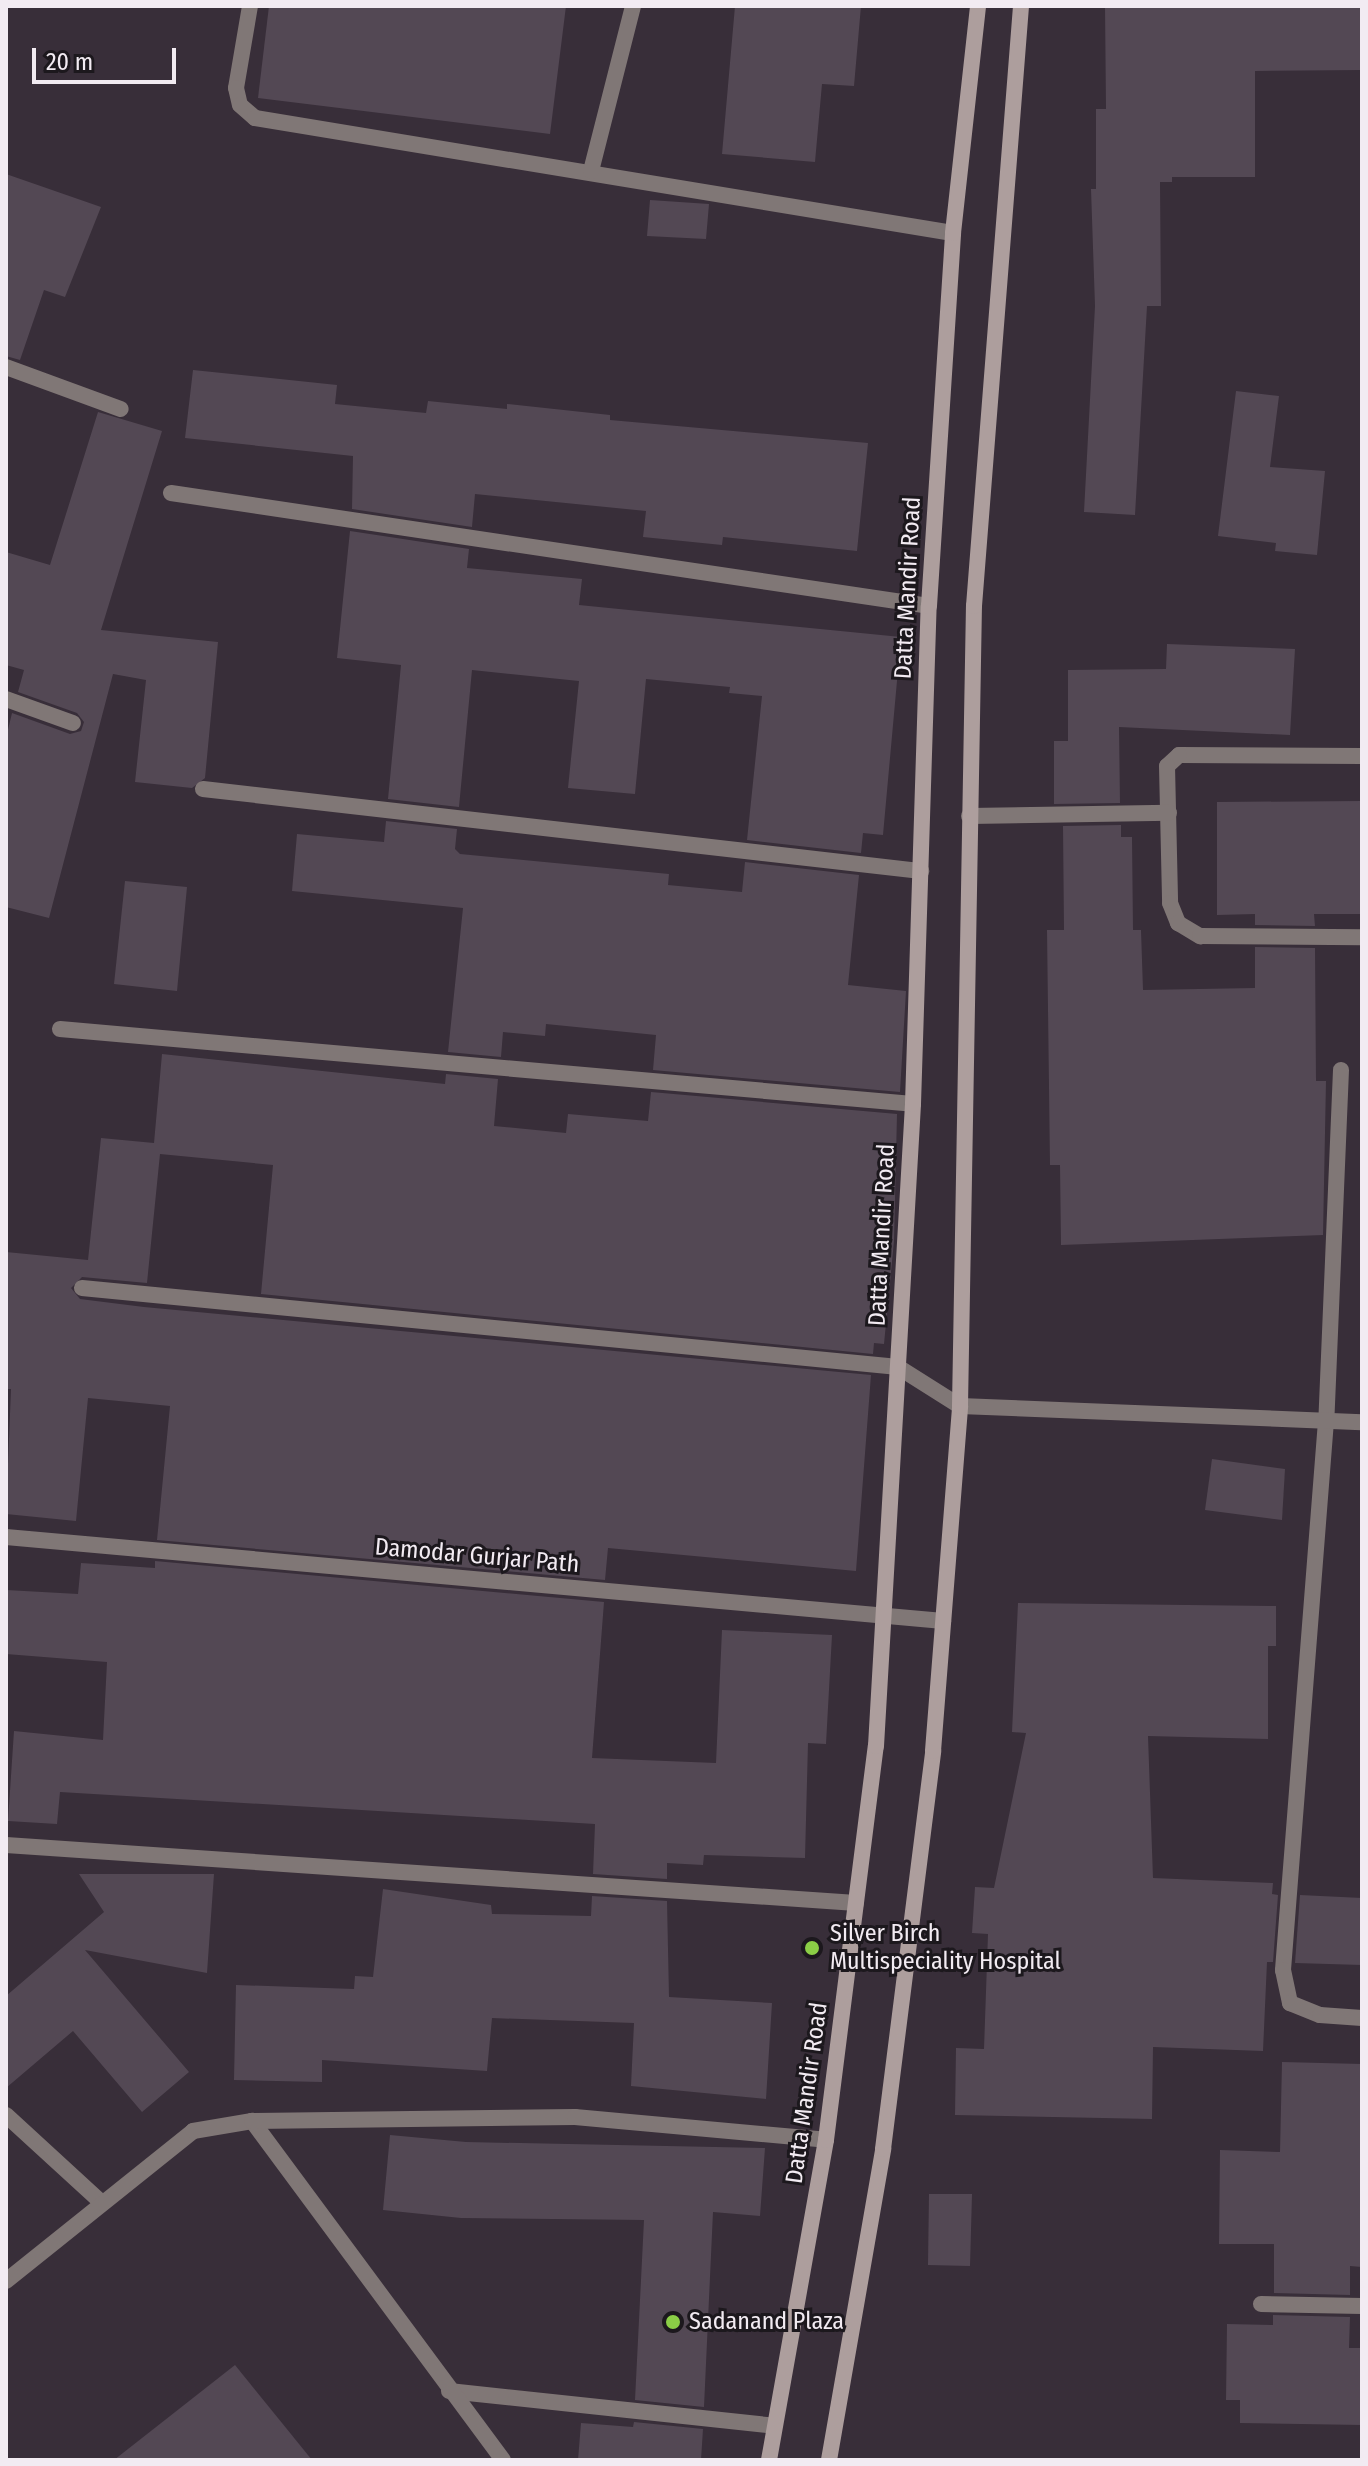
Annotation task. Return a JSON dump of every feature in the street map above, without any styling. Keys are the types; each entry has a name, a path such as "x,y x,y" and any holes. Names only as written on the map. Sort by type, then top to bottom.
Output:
{"main road":[{"name":"Datta Mandir Road","path":"769,2460 826,2140 876,1746 913,1104 929,606 953,233 978,6"},
{"path":"829,2460 883,2149 917,1908 960,1406 974,606 1021,6"}],"street":[{"path":"250,6 236,88 240,105 255,118 953,233"},
{"path":"591,171 633,6"},
{"path":"6,367 121,409"},
{"path":"171,493 929,606"},
{"path":"6,699 73,723"},
{"path":"1362,756 1179,755 1167,766 1170,903 1178,923 1200,936 1362,937"},
{"path":"203,789 921,871"},
{"path":"969,816 1169,813"},
{"path":"60,1029 913,1104"},
{"path":"1341,1070 1326,1421 1283,1970 1290,2003 1320,2015 1362,2018"},
{"path":"82,1288 898,1367 960,1406 1362,1422"},
{"name":"Damodar Gurjar Path","path":"6,1537 943,1621"},
{"path":"6,1845 856,1903"},
{"path":"6,2115 102,2203"},
{"path":"6,2281 193,2131 252,2121 588,2117 826,2140"},
{"path":"252,2121 503,2460"},
{"path":"1261,2304 1362,2306"},
{"path":"449,2391 774,2426"}],"building":[{"path":"269,6 566,6 550,134 258,98"},
{"path":"735,6 861,6 854,86 822,84 815,162 722,154"},
{"path":"1105,6 1362,6 1362,70 1255,71 1255,177 1172,177 1172,182 1160,182 1161,306 1147,306 1135,515 1084,512 1095,306 1091,189 1096,189 1096,109 1106,109"},
{"path":"6,174 101,207 65,297 44,290 20,360 6,356"},
{"path":"650,200 709,204 706,239 647,236"},
{"path":"193,370 337,385 335,404 426,413 428,401 507,409 507,404 610,415 610,420 868,443 857,551 723,537 722,545 643,537 646,511 475,494 472,527 352,509 353,456 185,438"},
{"path":"1236,391 1279,396 1270,467 1325,471 1317,555 1275,551 1276,543 1218,536"},
{"path":"98,412 162,431 101,630 218,642 205,778 192,788 135,782 146,680 113,674 49,918 6,907 6,738 12,713 70,734 81,731 84,722 77,713 18,692 24,670 6,665 6,552 50,565"},
{"path":"350,531 469,549 467,568 582,579 579,605 901,637 883,835 863,833 861,853 747,840 762,696 729,693 730,687 646,679 635,794 568,788 579,681 472,670 459,807 388,799 401,665 337,658"},
{"path":"1167,644 1295,649 1290,735 1119,727 1120,803 1054,804 1054,741 1068,741 1068,670 1166,669"},
{"path":"1362,801 1362,914 1314,914 1315,926 1255,925 1255,914 1217,915 1217,802"},
{"path":"386,821 457,829 455,849 460,854 669,874 668,885 742,892 745,862 859,875 848,985 906,991 900,1092 653,1070 656,1035 546,1024 545,1036 503,1032 501,1057 448,1052 463,908 292,891 297,834 384,842"},
{"path":"1121,825 1121,837 1132,837 1133,930 1141,930 1143,990 1255,988 1255,947 1315,948 1316,1081 1326,1081 1323,1235 1061,1245 1060,1165 1050,1165 1047,930 1064,930 1063,826"},
{"path":"125,881 187,887 177,991 114,984"},
{"path":"162,1054 445,1084 446,1074 498,1079 494,1126 566,1133 568,1114 648,1121 651,1092 897,1114 894,1241 884,1344 874,1343 873,1354 261,1294 273,1165 160,1154 147,1283 82,1277 71,1288 80,1299 144,1307 871,1375 856,1571 608,1548 605,1580 157,1540 170,1406 88,1398 76,1521 6,1514 11,1389 6,1389 6,1252 88,1260 101,1138 154,1143"},
{"path":"1212,1459 1285,1469 1282,1520 1205,1510"},
{"path":"155,1561 604,1602 592,1758 716,1763 722,1630 832,1635 826,1744 808,1743 805,1858 704,1855 703,1865 667,1863 667,1879 593,1874 595,1824 60,1792 57,1824 8,1821 14,1731 103,1740 107,1662 6,1654 6,1590 78,1594 81,1563 155,1568"},
{"path":"1018,1603 1276,1606 1276,1646 1268,1646 1268,1739 1148,1736 1153,1878 1273,1883 1272,1894 1278,1895 1273,1962 1267,1962 1263,2051 1153,2047 1152,2119 955,2115 956,2048 984,2049 988,1934 972,1933 975,1887 994,1888 1026,1733 1012,1732"},
{"path":"79,1874 214,1874 207,1973 85,1950 189,2072 142,2112 73,2031 6,2088 6,1996 104,1912"},
{"path":"383,1889 491,1905 492,1914 591,1916 592,1896 667,1901 669,1997 772,2003 766,2099 631,2086 634,2023 492,2018 487,2071 322,2060 322,2082 234,2080 236,1985 354,1989 355,1976 373,1977"},
{"path":"1300,1895 1362,1898 1362,1965 1295,1963"},
{"path":"1282,2062 1362,2064 1362,2267 1350,2266 1350,2295 1274,2293 1274,2244 1219,2244 1220,2150 1280,2152"},
{"path":"390,2135 466,2142 765,2148 760,2216 713,2212 704,2407 635,2400 644,2220 461,2218 383,2210"},
{"path":"929,2194 972,2194 970,2266 928,2265"},
{"path":"1273,2315 1350,2317 1349,2348 1362,2348 1362,2425 1240,2423 1240,2400 1226,2400 1227,2324 1273,2325"},
{"path":"235,2365 312,2460 114,2460"},
{"path":"634,2422 703,2429 701,2460 578,2460 581,2423 633,2427"}],"place":[{"name":"Silver Birch Multispeciality Hospital","path":"812,1948"},
{"name":"Sadanand Plaza","path":"673,2322"}]}
